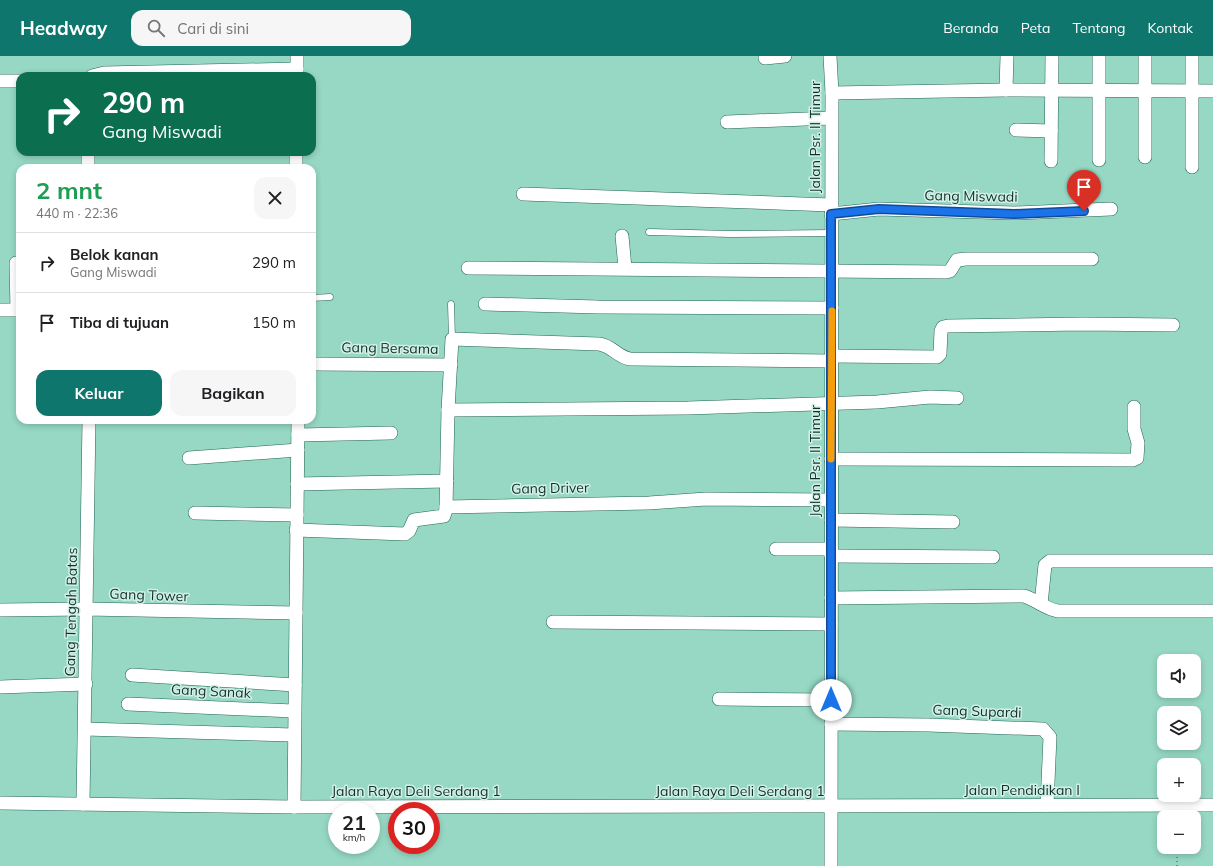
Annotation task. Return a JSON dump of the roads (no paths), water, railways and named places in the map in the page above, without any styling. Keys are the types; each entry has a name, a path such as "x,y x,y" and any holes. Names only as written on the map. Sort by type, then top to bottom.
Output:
{"street":[{"path":"765,58 786,56"},
{"name":"Jalan Psr. II Timur","path":"830,56 832,93 830,500 831,866"},
{"path":"1006,56 1006,90"},
{"path":"1051,161 1052,56"},
{"path":"1099,56 1099,160"},
{"path":"1145,56 1145,157"},
{"path":"1192,56 1192,167"},
{"path":"136,72 297,67"},
{"path":"0,81 16,81"},
{"path":"832,93 1006,90 1213,91"},
{"path":"727,122 831,118"},
{"path":"1016,130 1051,131"},
{"name":"Gang Miswadi","path":"523,194 831,210 879,209 1014,214 1112,209"},
{"path":"622,236 625,268"},
{"path":"468,268 625,268 667,271 946,272 950,271 957,260 966,259 1092,259"},
{"path":"485,304 598,307 832,308"},
{"path":"0,310 16,310"},
{"name":"Gang Bersama","path":"316,364 451,365 452,339 605,345 630,359 937,357 940,354 941,331 945,327 1083,324 1173,325"},
{"path":"296,530 405,534 408,532 414,520 442,517 446,507 448,410 451,365"},
{"path":"448,410 628,409 831,404 914,400 930,397 957,398"},
{"path":"831,459 1133,460 1137,458 1138,450 1134,429 1134,407"},
{"name":"Gang Tengah Batas","path":"83,804 89,424"},
{"path":"294,808 293,711 295,684 298,424"},
{"path":"298,435 391,433"},
{"path":"189,458 298,450"},
{"path":"297,484 447,481"},
{"name":"Gang Driver","path":"446,507 649,503 706,499 830,500"},
{"path":"195,513 297,515"},
{"path":"831,520 953,522"},
{"path":"776,549 831,553 993,557"},
{"path":"1041,604 1045,565 1050,561 1213,561"},
{"path":"831,598 1024,596 1048,609 1058,611 1213,611"},
{"name":"Gang Tower","path":"0,610 86,609 296,613"},
{"path":"553,622 831,624"},
{"path":"132,675 295,684"},
{"path":"0,687 86,684"},
{"path":"719,699 831,700"},
{"name":"Gang Sanak","path":"128,704 293,711"},
{"name":"Gang Supardi","path":"831,724 935,725 1044,729 1050,737 1047,805"},
{"path":"85,729 293,735"},
{"name":"Jalan Raya Deli Serdang 1","path":"0,803 294,808 832,806"},
{"name":"Jalan Pendidikan I","path":"832,806 1213,805"}],"lane":[{"path":"649,232 731,234 831,233"},
{"path":"316,298 330,297"},
{"path":"451,304 452,339"}]}
